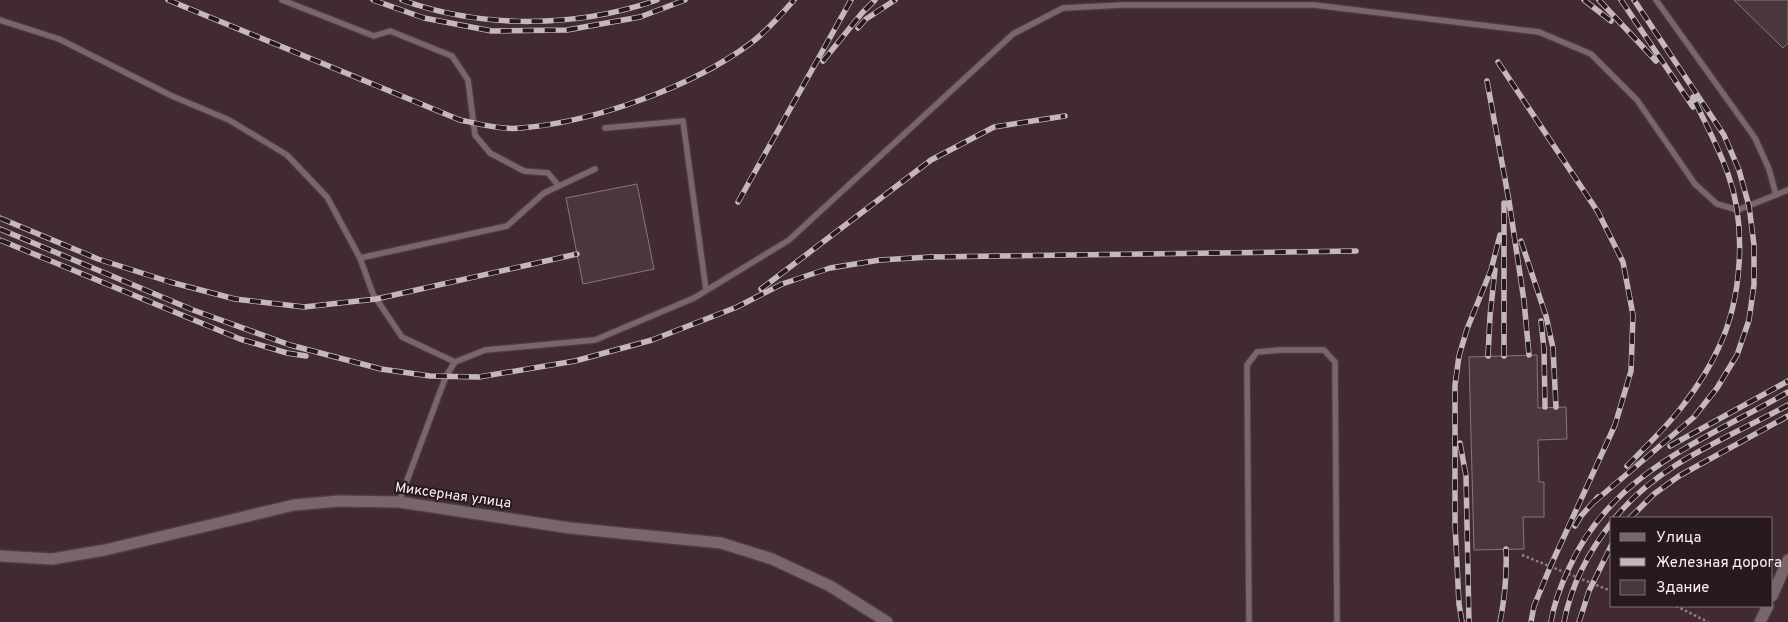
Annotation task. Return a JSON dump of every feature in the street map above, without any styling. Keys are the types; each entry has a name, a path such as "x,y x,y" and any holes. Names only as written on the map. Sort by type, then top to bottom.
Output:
{"street":[{"name":"Миксерная улица","path":"0,556 52,559 105,550 294,505 339,501 399,502 570,528 721,543 772,558 830,586 887,622"},
{"path":"1773,594 1788,560"},
{"path":"1760,622 1768,607"}],"lane":[{"path":"282,0 374,36 390,31 452,56 468,80 475,135 490,153 524,171 548,173 559,186"},
{"path":"1656,0 1755,138 1769,169 1776,195"},
{"path":"399,502 446,376 455,362 485,350 595,340 694,298 789,240 1013,34 1063,8 1123,5 1314,5 1539,32 1591,54 1637,100 1695,184 1717,204 1738,210 1788,190"},
{"path":"0,20 59,39 172,96 229,120 287,155 327,197 360,258 373,294 402,337 455,362"},
{"path":"605,128 683,121 706,290"},
{"path":"360,258 507,226 544,193 595,169"},
{"path":"1249,622 1247,365 1257,352 1280,350 1324,350 1335,362 1337,622"}],"path":[{"path":"1522,556 1610,590"},
{"path":"1678,607 1708,622"}],"shaded area":[{"path":"0,0 1788,0 1788,622 0,622"}],"building":[{"path":"1734,0 1788,0 1788,43 1783,48"},
{"path":"637,184 654,269 583,284 566,198"},
{"path":"1537,355 1538,408 1566,407 1567,439 1538,440 1539,482 1544,482 1544,517 1523,517 1524,549 1474,550 1469,357"}],"railway":[{"path":"168,0 460,120 506,128 521,128 579,118 610,110 672,88 727,59 751,43 794,0"},
{"path":"373,0 424,18 492,31 567,30 640,17 685,0"},
{"path":"402,0 464,16 530,21 595,16 657,0"},
{"path":"738,202 851,0"},
{"path":"823,61 875,0"},
{"path":"858,28 866,19 895,0"},
{"path":"1584,0 1611,21"},
{"path":"1599,0 1656,61"},
{"path":"1621,0 1693,107"},
{"path":"1594,502 1694,417 1717,388 1737,355 1749,320 1754,285 1754,245 1749,206 1739,170 1724,135 1634,0"},
{"path":"1498,62 1598,212 1623,262 1633,315 1631,371 1615,425 1551,565 1534,606 1531,622"},
{"path":"1487,81 1509,201 1524,301 1529,355"},
{"path":"1627,466 1678,412 1707,371 1726,330 1737,286 1740,239 1734,194 1720,155 1693,97"},
{"path":"761,289 931,160 994,127 1065,116"},
{"path":"1504,203 1504,356"},
{"path":"0,218 98,259 170,282 235,299 304,307 376,299 577,254"},
{"path":"0,229 193,310 290,345 381,369 430,376 479,377 575,361 652,340 737,307 782,284 830,268 880,260 930,257 1356,251"},
{"path":"1462,622 1459,604 1455,524 1455,385 1459,356 1467,329 1491,270 1500,235"},
{"path":"0,240 240,339 287,353 306,356"},
{"path":"1521,241 1546,316 1553,348 1556,407"},
{"path":"1488,356 1495,270"},
{"path":"1541,321 1544,349 1545,407"},
{"path":"1670,446 1788,381"},
{"path":"1551,622 1558,594 1569,568 1587,535 1609,507 1635,483 1663,462 1788,392"},
{"path":"1616,517 1652,482 1673,467 1718,441 1788,405"},
{"path":"1631,517 1654,494 1679,476 1788,416"},
{"path":"1460,443 1466,476 1469,622"},
{"path":"1575,526 1581,516 1598,497"},
{"path":"1564,622 1571,595 1582,569 1610,525"},
{"path":"1579,622 1589,591 1610,548"},
{"path":"1500,622 1505,586 1506,549"}]}
